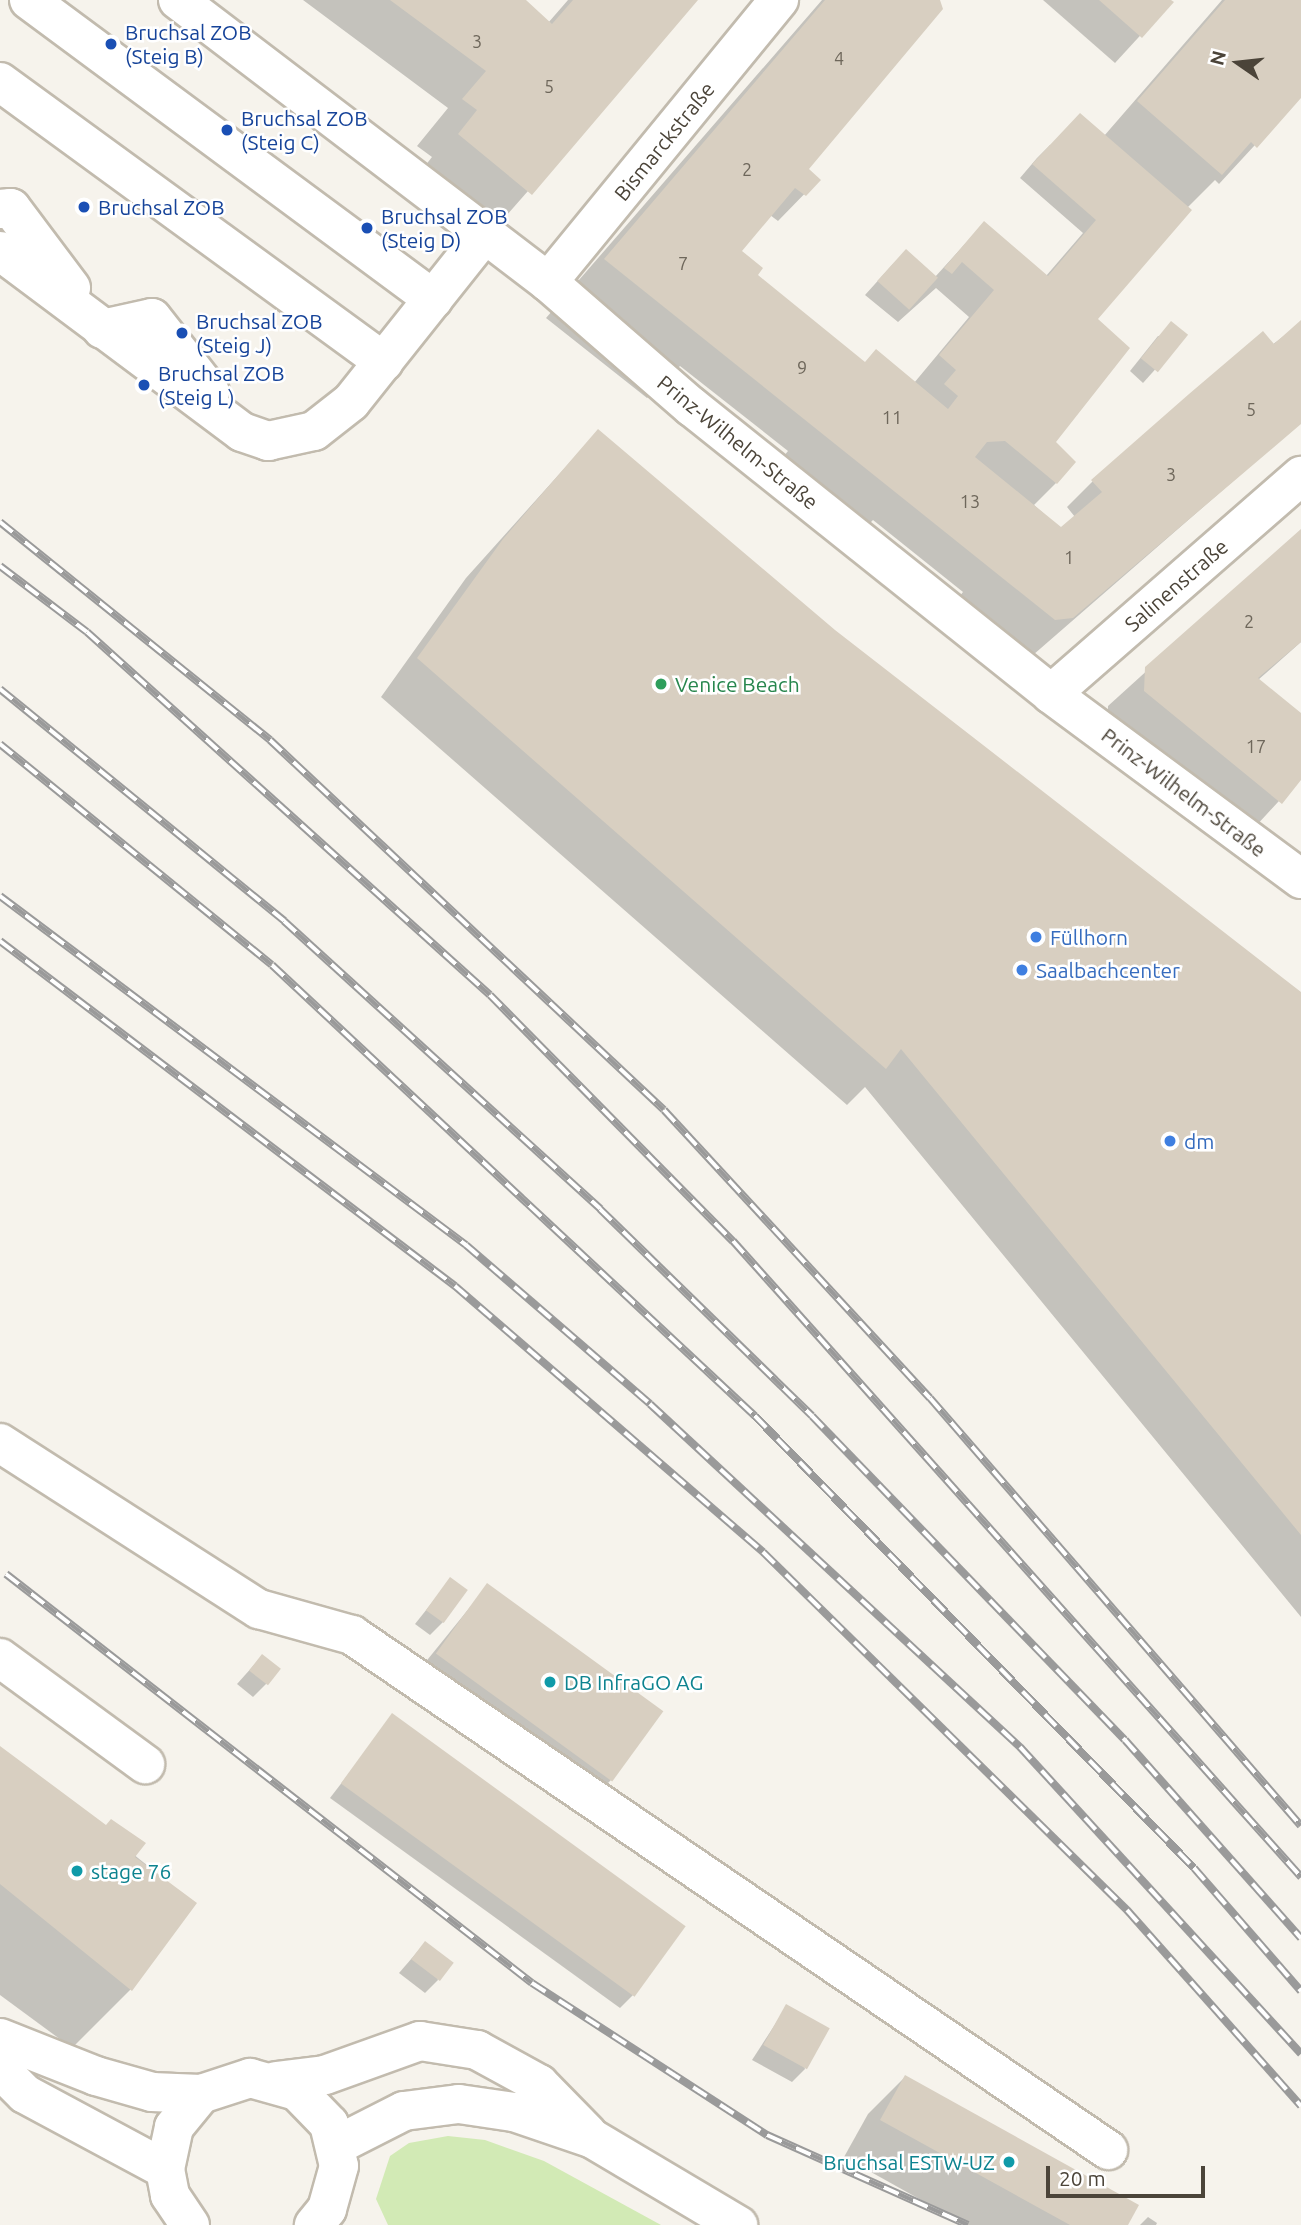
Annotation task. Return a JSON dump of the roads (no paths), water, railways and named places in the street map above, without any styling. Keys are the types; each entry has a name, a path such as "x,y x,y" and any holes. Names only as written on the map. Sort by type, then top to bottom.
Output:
{"street":[{"path":"29,0 433,299"},
{"name":"Prinz-Wilhelm-Straße","path":"178,0 548,282 692,407 1051,694 1301,879"},
{"name":"Bismarckstraße","path":"548,282 779,0"},
{"path":"0,82 384,362"},
{"path":"0,209 10,208 102,329"},
{"path":"0,251 242,432 268,441 314,431 351,402 484,235"},
{"name":"Salinenstraße","path":"1051,694 1301,476"},
{"path":"0,1443 259,1609 352,1635 1108,2150"},
{"path":"0,1658 145,1764"},
{"path":"0,2038 96,2076 152,2092 201,2094 237,2080 276,2081 325,2075 420,2041 477,2050 539,2084 593,2139"},
{"path":"0,2069 46,2107 165,2169"},
{"path":"276,2081 315,2105 337,2146 339,2166 330,2220"},
{"path":"190,2225 170,2195 165,2169 174,2127 201,2094"},
{"path":"337,2146 404,2110 459,2104 514,2112 593,2139 738,2225"}],"railway":[{"path":"0,522 270,740 664,1110 930,1398 1301,1826"},
{"path":"0,566 87,632 490,995 733,1241 1301,1877"},
{"path":"0,689 284,921 600,1209 812,1416 1125,1740 1301,1938"},
{"path":"0,744 272,965 755,1416 1194,1868 1301,1991"},
{"path":"0,896 466,1245 650,1404 1020,1747 1301,2054"},
{"path":"0,941 455,1286 763,1552 1127,1910 1301,2106"},
{"path":"6,1574 532,1983 767,2135 968,2225"}],"place":[{"name":"Bruchsal ZOB (Steig B)","path":"111,44"},
{"name":"Bruchsal ZOB (Steig C)","path":"227,130"},
{"name":"Bruchsal ZOB","path":"84,207"},
{"name":"Bruchsal ZOB (Steig D)","path":"367,228"},
{"name":"Bruchsal ZOB (Steig J)","path":"182,333"},
{"name":"Bruchsal ZOB (Steig L)","path":"144,385"},
{"name":"Venice Beach","path":"661,684"},
{"name":"Füllhorn","path":"1036,937"},
{"name":"Saalbachcenter","path":"1022,970"},
{"name":"dm","path":"1170,1141"},
{"name":"DB InfraGO AG","path":"550,1682"},
{"name":"stage 76","path":"77,1871"},
{"name":"Bruchsal ESTW-UZ","path":"1009,2162"}]}
